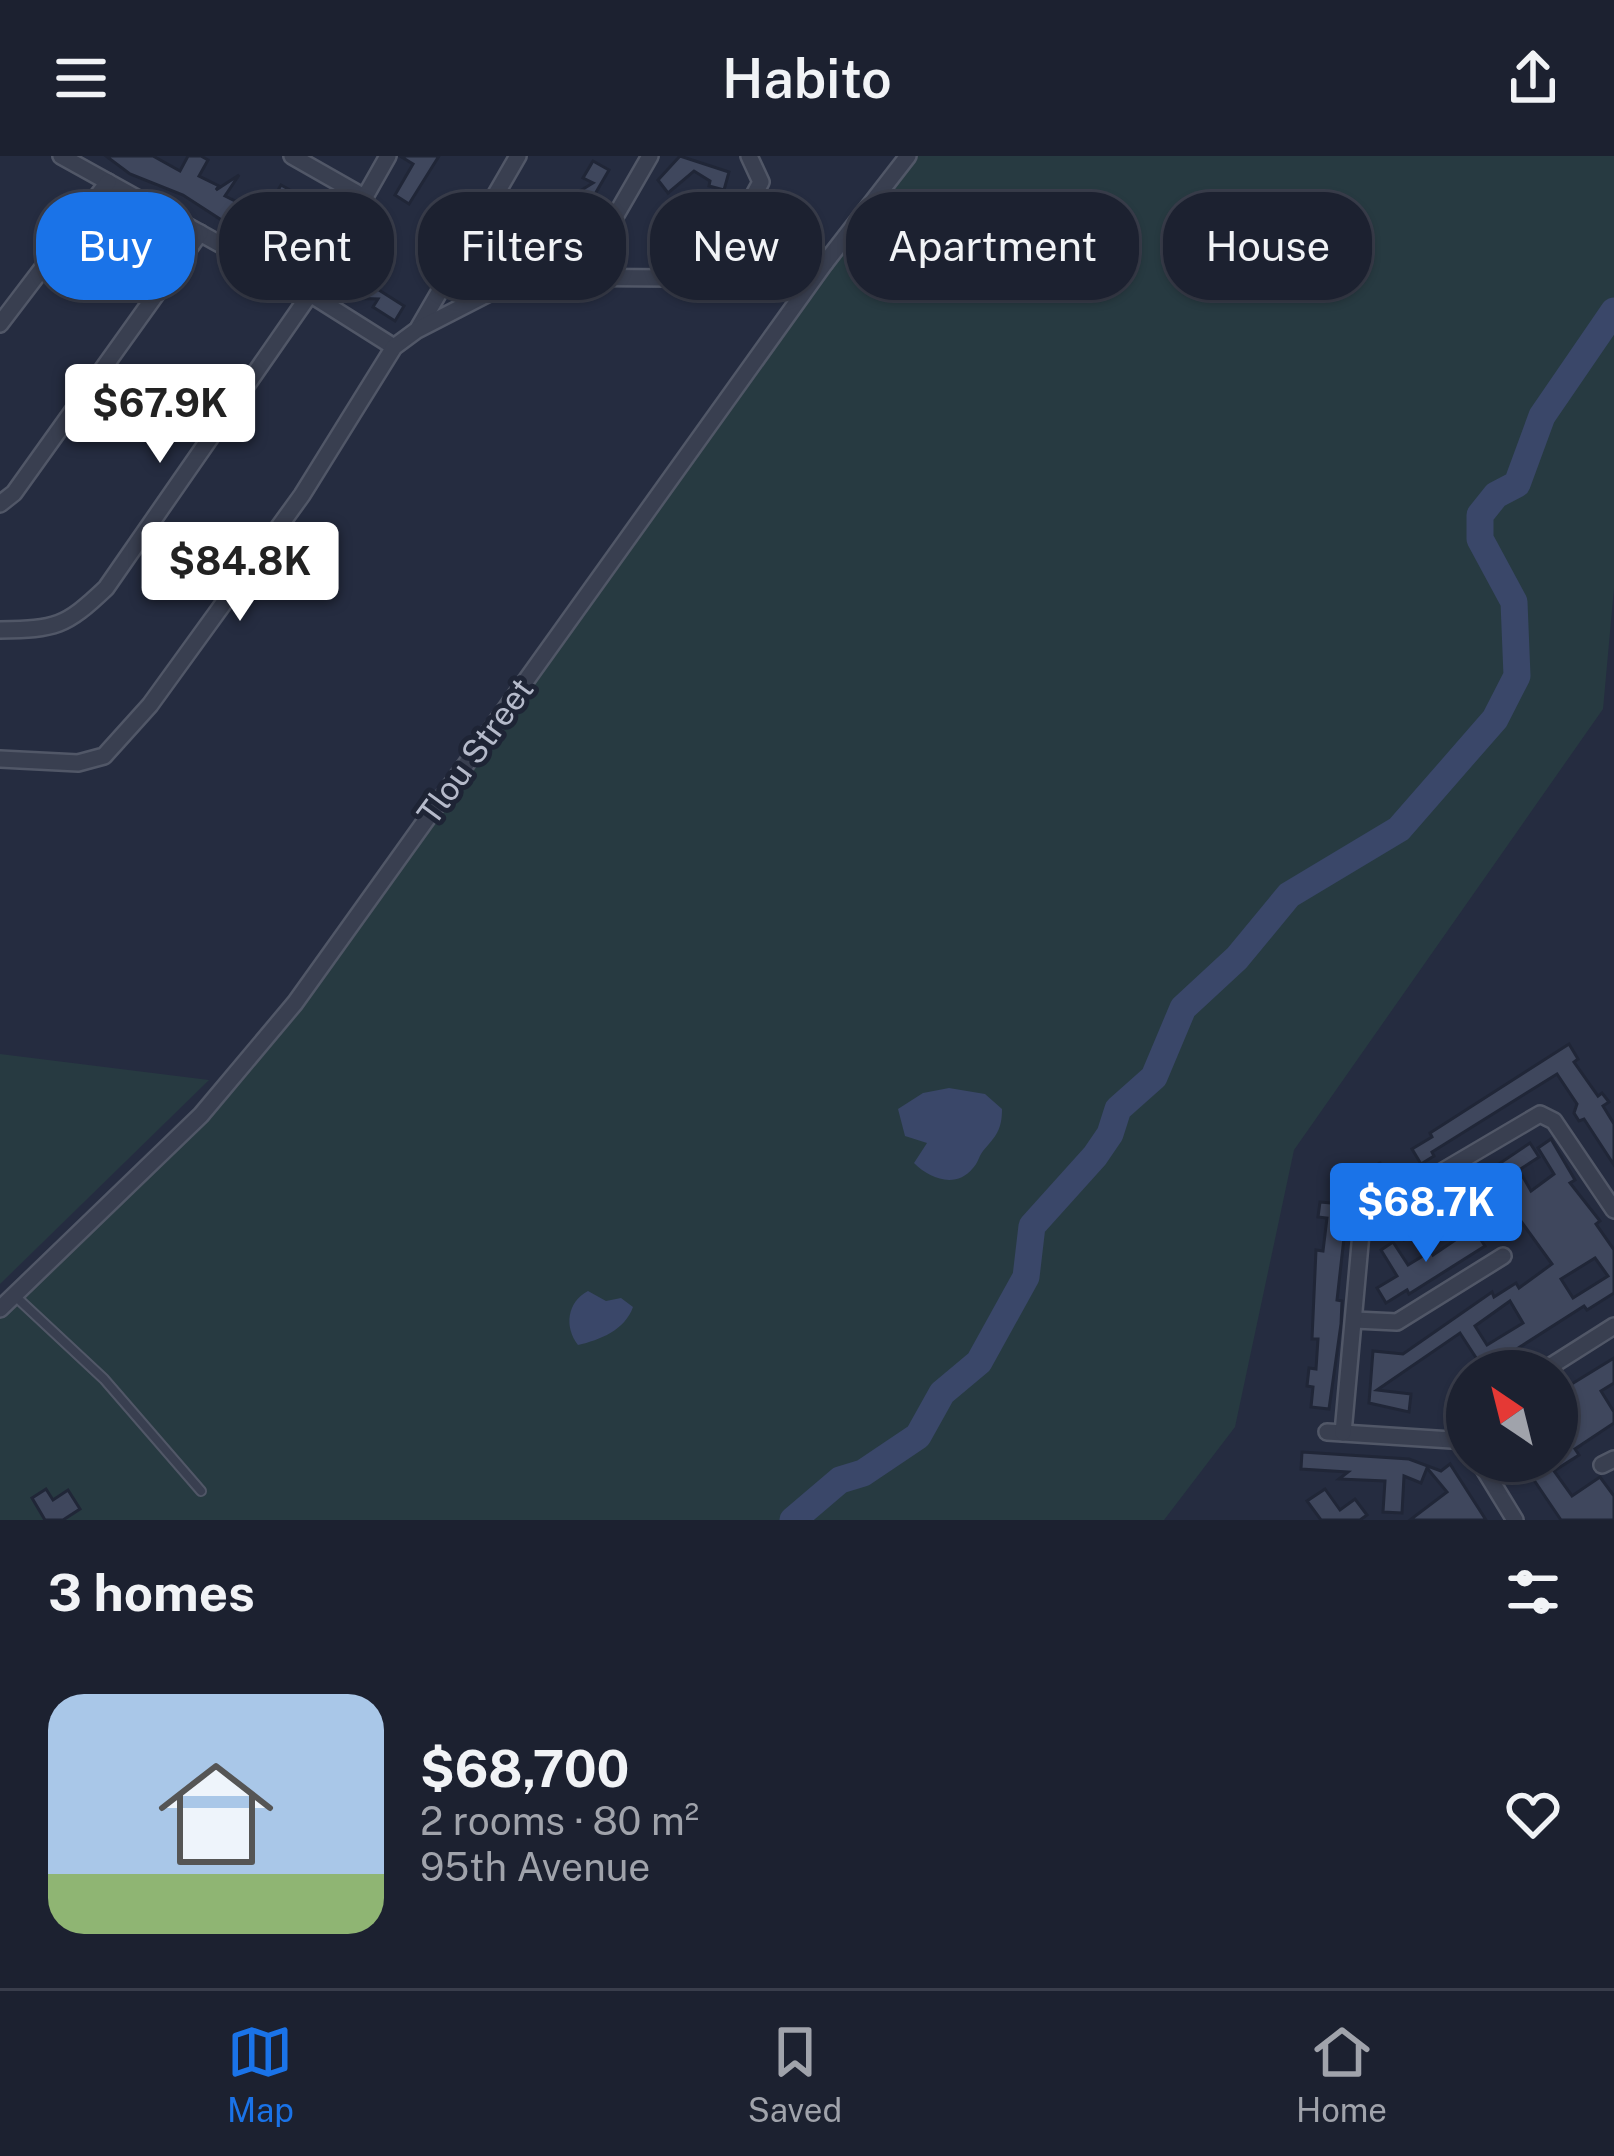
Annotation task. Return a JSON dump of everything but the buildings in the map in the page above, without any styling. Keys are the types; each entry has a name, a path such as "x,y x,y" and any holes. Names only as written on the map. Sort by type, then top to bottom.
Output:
{"street":[{"path":"61,156 219,244"},
{"path":"292,156 355,192"},
{"path":"367,192 388,156"},
{"path":"417,330 518,156"},
{"path":"626,198 650,156"},
{"path":"749,156 760,182 755,192"},
{"name":"Tlou Street","path":"0,1309 201,1115 295,1004 825,263 908,156"},
{"path":"0,324 108,182"},
{"path":"0,505 89,392 200,233"},
{"path":"0,630 71,621 106,588 306,300"},
{"path":"320,300 394,347"},
{"path":"0,759 78,764 104,755 150,705 302,495 394,347 417,330 480,300"},
{"path":"1446,1440 1335,1433 1355,1320 1364,1222 1540,1114 1554,1121 1614,1210"},
{"path":"1355,1320 1397,1322 1503,1256"},
{"path":"1576,1350 1614,1326"},
{"path":"1492,1482 1515,1520"}],"lane":[{"path":"14,1295 104,1379 201,1491"}],"shaded area":[{"path":"915,156 1614,156 1614,588 1603,709 1294,1150 1235,1427 1164,1520 0,1520 0,1315 212,1111 809,300 822,300 822,282 846,250 846,300 1139,300 1139,192 888,192"},
{"path":"0,1054 209,1080 0,1284"}],"water":[{"path":"949,1088 985,1094 1002,1109 997,1132 975,1166 951,1180 935,1177 914,1163 927,1143 905,1136 898,1109 923,1093"},
{"path":"588,1291 606,1301 621,1298 633,1307 611,1333 578,1345 570,1315"}],"waterway":[{"path":"793,1520 840,1480 863,1473 918,1436 942,1393 979,1362 1026,1277 1032,1226 1095,1156 1110,1134 1118,1109 1154,1077 1183,1008 1237,958 1289,895 1399,829 1495,719 1517,676 1514,602 1480,539 1480,515 1496,495 1517,484 1542,416 1614,311"}]}
